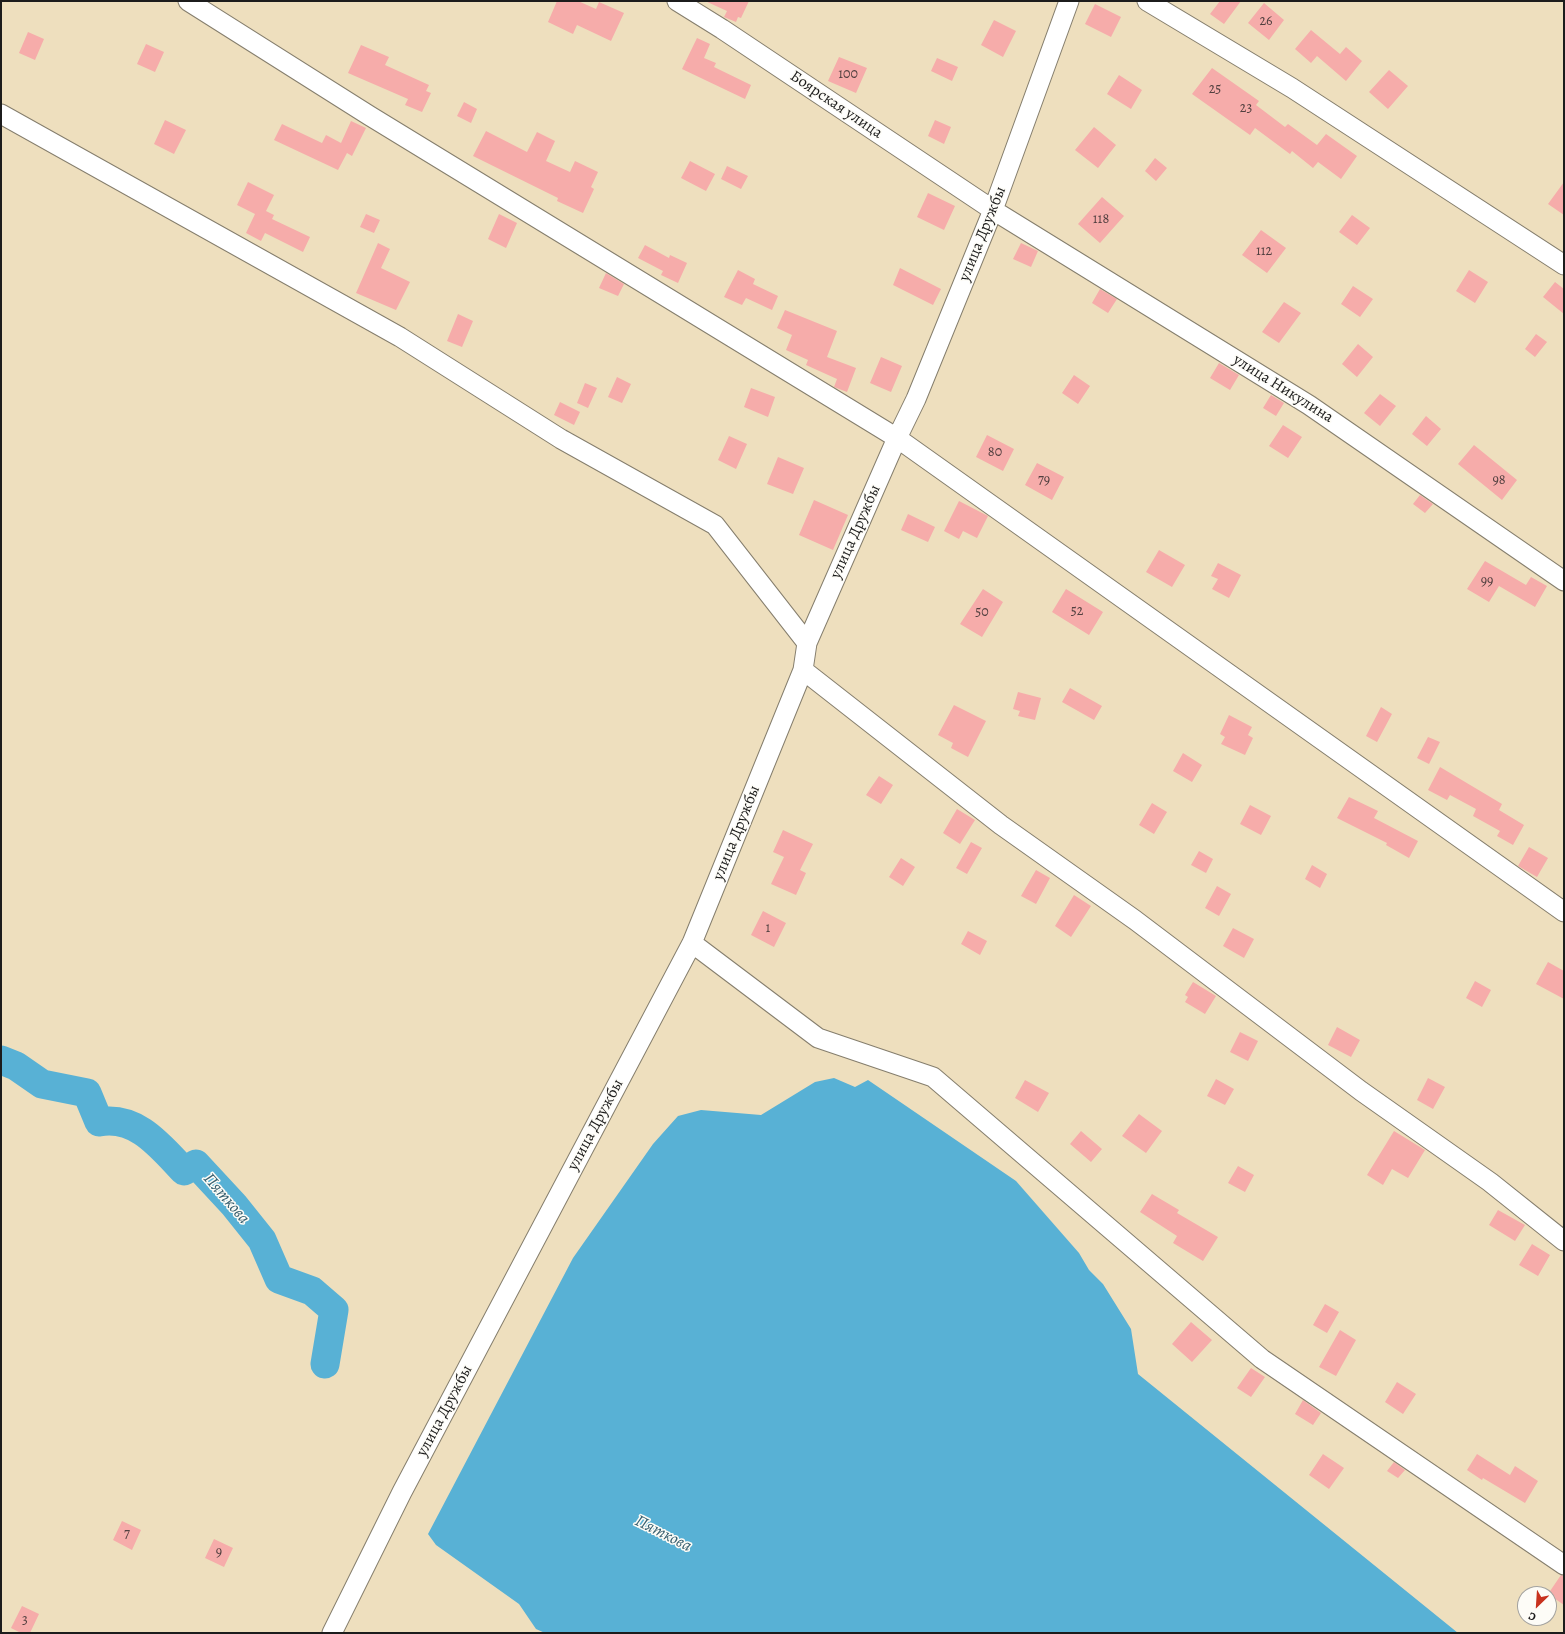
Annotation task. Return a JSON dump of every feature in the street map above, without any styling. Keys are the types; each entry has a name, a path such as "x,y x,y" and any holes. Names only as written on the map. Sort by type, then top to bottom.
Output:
{"street":[{"path":"188,1 370,116 897,438 1564,912"},
{"name":"Боярская улица","path":"677,1 722,29 994,210"},
{"name":"улица Дружбы","path":"332,1633 402,1492 692,943 803,670 807,643 897,438 916,399 994,210 1069,1"},
{"path":"1147,1 1292,88 1564,265"},
{"path":"1,114 400,337 561,439 715,525 807,643"},
{"name":"улица Никулина","path":"994,210 1309,405 1564,581"},
{"path":"803,670 1001,825 1135,920 1361,1091 1490,1182 1564,1242"},
{"path":"692,943 818,1038 933,1077 1262,1359 1564,1565"}],"water":[{"path":"834,1078 855,1087 868,1080 1016,1181 1079,1253 1089,1270 1103,1284 1131,1329 1138,1374 1458,1633 545,1633 536,1629 519,1604 436,1545 428,1534 573,1258 653,1144 678,1116 701,1110 761,1115 815,1082"}],"building":[{"path":"557,1 578,1 596,9 599,2 624,13 611,41 577,25 573,34 548,22"},
{"path":"705,1 749,1 741,18 738,17 736,22 724,17 727,11"},
{"path":"1220,1 1241,1 1224,24 1210,14"},
{"path":"1264,3 1284,20 1269,40 1248,23"},
{"path":"1095,4 1121,17 1111,37 1085,24"},
{"path":"994,20 1016,31 1003,57 981,45"},
{"path":"1311,30 1340,54 1346,47 1362,61 1346,81 1317,56 1311,63 1295,49"},
{"path":"28,32 44,39 35,60 19,53"},
{"path":"697,38 710,44 704,58 716,63 714,67 751,85 745,99 682,69"},
{"path":"146,44 164,52 155,72 137,64"},
{"path":"361,45 389,57 385,65 429,85 426,91 431,93 422,112 405,105 408,99 348,73"},
{"path":"839,57 867,68 856,93 828,81"},
{"path":"937,58 958,67 952,81 931,71"},
{"path":"1212,68 1259,101 1256,105 1285,127 1288,124 1317,145 1326,134 1357,156 1341,179 1318,162 1313,168 1292,151 1290,154 1255,128 1250,135 1192,94"},
{"path":"1389,70 1408,86 1388,109 1369,92"},
{"path":"1119,75 1142,90 1131,109 1107,94"},
{"path":"464,102 477,109 471,123 457,116"},
{"path":"165,120 186,130 174,154 154,144"},
{"path":"935,120 951,127 944,144 928,136"},
{"path":"351,121 366,128 352,156 347,153 338,170 274,140 282,124 322,143 326,135 341,143"},
{"path":"1094,127 1116,145 1098,168 1075,150"},
{"path":"486,131 527,152 537,132 555,141 546,161 570,172 575,161 598,172 591,187 594,189 583,213 557,201 558,198 473,156"},
{"path":"1155,158 1167,168 1156,181 1145,171"},
{"path":"690,161 715,174 706,191 681,178"},
{"path":"727,166 748,176 741,189 721,179"},
{"path":"248,182 274,195 266,211 274,215 272,219 310,237 303,252 265,233 261,241 246,233 255,214 237,205"},
{"path":"1564,182 1564,215 1548,204"},
{"path":"928,193 955,206 944,230 917,217"},
{"path":"1102,197 1124,216 1100,243 1078,224"},
{"path":"366,214 380,220 374,233 360,227"},
{"path":"499,214 517,223 506,248 488,239"},
{"path":"1352,215 1370,228 1357,245 1339,232"},
{"path":"1261,230 1286,248 1267,273 1242,255"},
{"path":"378,243 390,249 381,268 410,282 396,310 356,293"},
{"path":"1021,243 1038,251 1031,267 1013,259"},
{"path":"645,245 669,258 670,255 687,263 678,283 661,275 663,271 638,258"},
{"path":"900,268 941,289 933,305 893,285"},
{"path":"738,270 755,279 753,284 778,296 772,310 746,298 742,305 724,297"},
{"path":"1469,270 1488,282 1475,303 1456,291"},
{"path":"606,273 624,284 618,296 599,288"},
{"path":"1555,282 1564,289 1564,314 1543,297"},
{"path":"1353,286 1373,299 1360,317 1341,304"},
{"path":"1100,289 1117,299 1108,313 1092,303"},
{"path":"1284,302 1301,313 1279,343 1262,332"},
{"path":"785,310 837,331 827,357 856,368 847,392 834,387 837,379 806,365 808,360 786,350 792,335 777,328"},
{"path":"458,314 473,321 462,347 447,341"},
{"path":"1536,334 1547,342 1535,357 1525,349"},
{"path":"1358,344 1373,357 1357,377 1342,364"},
{"path":"881,357 902,366 891,392 870,383"},
{"path":"1219,363 1239,375 1230,390 1210,378"},
{"path":"1074,375 1090,386 1078,404 1062,393"},
{"path":"617,377 631,384 622,403 608,397"},
{"path":"585,383 597,388 588,408 577,403"},
{"path":"751,388 775,397 768,417 744,407"},
{"path":"1380,394 1396,406 1380,426 1364,413"},
{"path":"1271,395 1284,403 1276,416 1263,408"},
{"path":"560,402 580,412 574,425 554,415"},
{"path":"1426,416 1441,429 1427,446 1412,434"},
{"path":"1283,425 1302,437 1288,458 1269,446"},
{"path":"987,435 1014,449 1003,471 976,457"},
{"path":"729,436 747,444 736,469 718,460"},
{"path":"1474,445 1517,480 1502,500 1458,464"},
{"path":"778,457 804,468 793,494 767,484"},
{"path":"1037,463 1064,477 1052,500 1025,485"},
{"path":"1420,495 1433,504 1425,513 1413,504"},
{"path":"814,500 848,515 833,550 799,535"},
{"path":"959,501 988,516 977,538 963,531 959,539 944,531"},
{"path":"908,514 935,527 928,542 901,530"},
{"path":"1159,550 1185,565 1172,587 1146,572"},
{"path":"1485,561 1526,585 1531,577 1547,586 1535,607 1499,586 1489,602 1467,589"},
{"path":"1218,563 1241,575 1229,598 1212,589 1218,579 1211,576"},
{"path":"983,589 1003,602 982,637 960,624"},
{"path":"1066,589 1103,612 1089,635 1052,612"},
{"path":"1070,688 1102,706 1094,720 1062,702"},
{"path":"1018,692 1041,698 1035,720 1018,716 1020,711 1013,709"},
{"path":"954,705 986,721 968,757 951,748 953,743 938,735"},
{"path":"1381,707 1392,714 1377,742 1366,736"},
{"path":"1229,715 1252,727 1248,735 1253,738 1245,755 1221,744 1225,737 1220,734"},
{"path":"1428,737 1440,742 1429,764 1417,758"},
{"path":"1183,753 1202,765 1192,782 1173,771"},
{"path":"1440,767 1502,804 1499,810 1524,825 1513,845 1497,836 1500,831 1473,816 1476,809 1450,795 1447,800 1428,790"},
{"path":"879,776 893,785 881,804 866,795"},
{"path":"1349,797 1378,811 1374,818 1418,841 1409,858 1386,845 1387,843 1337,818"},
{"path":"1152,803 1167,812 1154,834 1139,825"},
{"path":"1250,805 1271,816 1261,835 1240,824"},
{"path":"957,809 975,820 960,844 943,833"},
{"path":"783,830 813,844 800,870 806,873 796,895 771,884 784,857 773,852"},
{"path":"971,842 982,848 967,874 956,868"},
{"path":"1529,847 1548,858 1537,877 1518,866"},
{"path":"1199,851 1213,859 1206,873 1191,865"},
{"path":"901,858 915,867 903,886 889,877"},
{"path":"1312,865 1327,874 1320,888 1305,879"},
{"path":"1036,870 1050,878 1036,904 1021,896"},
{"path":"1217,886 1231,894 1219,916 1205,908"},
{"path":"1074,895 1091,906 1071,937 1055,926"},
{"path":"763,911 786,923 774,947 751,935"},
{"path":"1233,928 1254,939 1244,958 1223,946"},
{"path":"968,931 987,941 980,955 961,944"},
{"path":"1548,962 1564,971 1564,999 1536,984"},
{"path":"1475,981 1491,990 1482,1007 1466,998"},
{"path":"1193,982 1216,996 1205,1014 1185,1002 1188,997 1185,995"},
{"path":"1337,1027 1360,1040 1351,1057 1328,1045"},
{"path":"1240,1032 1258,1041 1248,1061 1230,1052"},
{"path":"1428,1078 1445,1087 1433,1109 1417,1100"},
{"path":"1216,1079 1234,1089 1225,1105 1207,1096"},
{"path":"1025,1080 1049,1093 1038,1112 1015,1098"},
{"path":"1139,1114 1162,1131 1146,1153 1122,1136"},
{"path":"1081,1131 1102,1149 1091,1162 1070,1144"},
{"path":"1394,1131 1425,1150 1408,1178 1392,1169 1383,1185 1367,1175"},
{"path":"1238,1166 1254,1175 1245,1192 1228,1183"},
{"path":"1152,1194 1179,1210 1177,1213 1218,1237 1203,1261 1173,1243 1177,1236 1140,1212"},
{"path":"1498,1210 1525,1225 1515,1241 1489,1225"},
{"path":"1532,1244 1550,1255 1538,1276 1519,1265"},
{"path":"1325,1304 1339,1312 1327,1333 1313,1325"},
{"path":"1191,1322 1212,1340 1192,1362 1172,1344"},
{"path":"1340,1330 1356,1340 1336,1376 1319,1367"},
{"path":"1251,1368 1265,1377 1251,1397 1237,1388"},
{"path":"1397,1382 1416,1394 1403,1414 1385,1402"},
{"path":"1303,1400 1321,1413 1313,1425 1295,1414"},
{"path":"1323,1454 1344,1468 1329,1489 1309,1475"},
{"path":"1477,1454 1510,1475 1515,1466 1538,1481 1525,1503 1483,1478 1482,1480 1467,1470"},
{"path":"1394,1462 1405,1470 1398,1478 1387,1471"},
{"path":"122,1521 141,1530 132,1550 113,1540"},
{"path":"214,1539 233,1548 224,1567 205,1558"},
{"path":"1561,1575 1564,1576 1564,1605 1557,1600 1557,1586 1553,1586"},
{"path":"22,1606 39,1614 30,1633 21,1633 11,1628"}],"waterway":[{"name":"Пяткова","path":"1,1060 16,1066 42,1084 87,1093 99,1122 113,1121 125,1123 137,1128 157,1143 184,1171 196,1164 234,1205 262,1240 279,1279 312,1291 334,1310 325,1364"}]}
